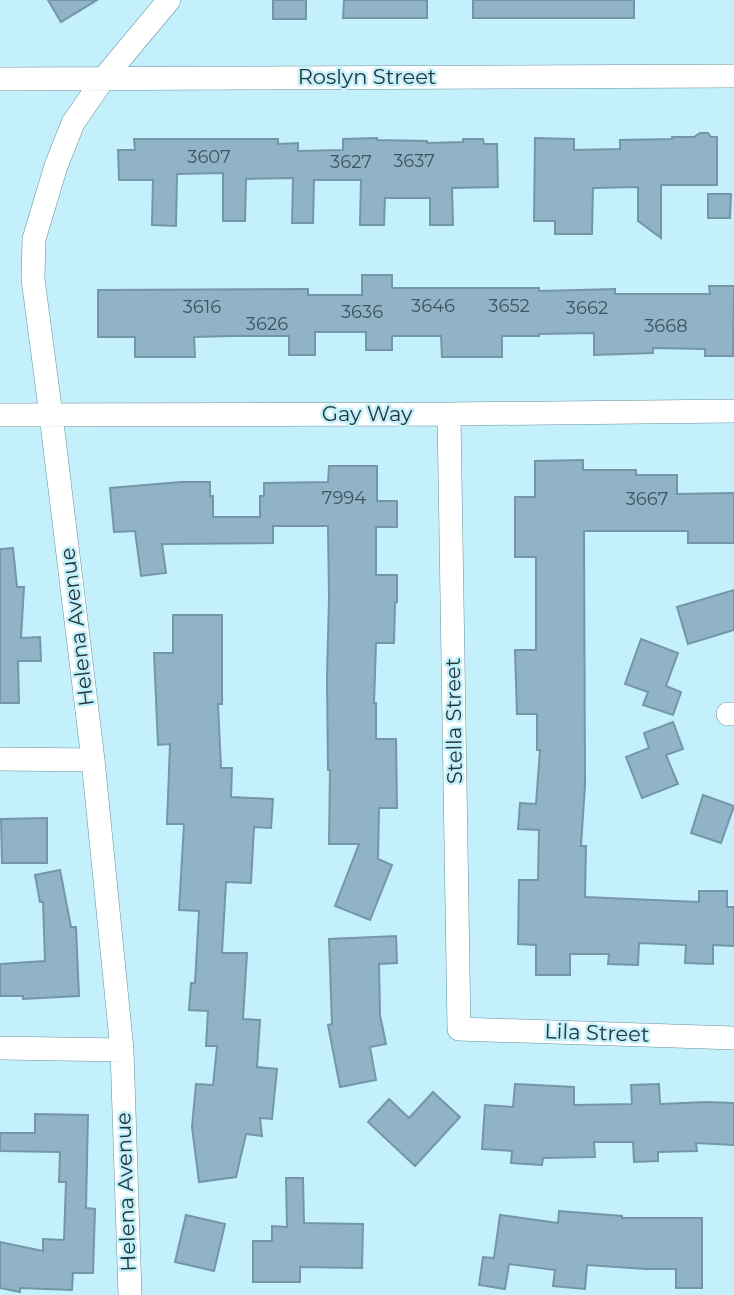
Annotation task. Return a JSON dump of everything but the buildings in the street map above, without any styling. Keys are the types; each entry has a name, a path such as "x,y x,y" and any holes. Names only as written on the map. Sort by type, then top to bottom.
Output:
{"street":[{"name":"Helena Avenue","path":"130,1295 122,1050 93,761 33,279 34,239 56,166 73,123 104,78 169,0"},
{"name":"Roslyn Street","path":"0,79 734,76"},
{"name":"Gay Way","path":"0,415 734,411"},
{"name":"Stella Street","path":"449,414 459,1029"},
{"path":"0,759 93,761"},
{"name":"Lila Street","path":"459,1029 734,1038"},
{"path":"0,1048 122,1050"}]}
